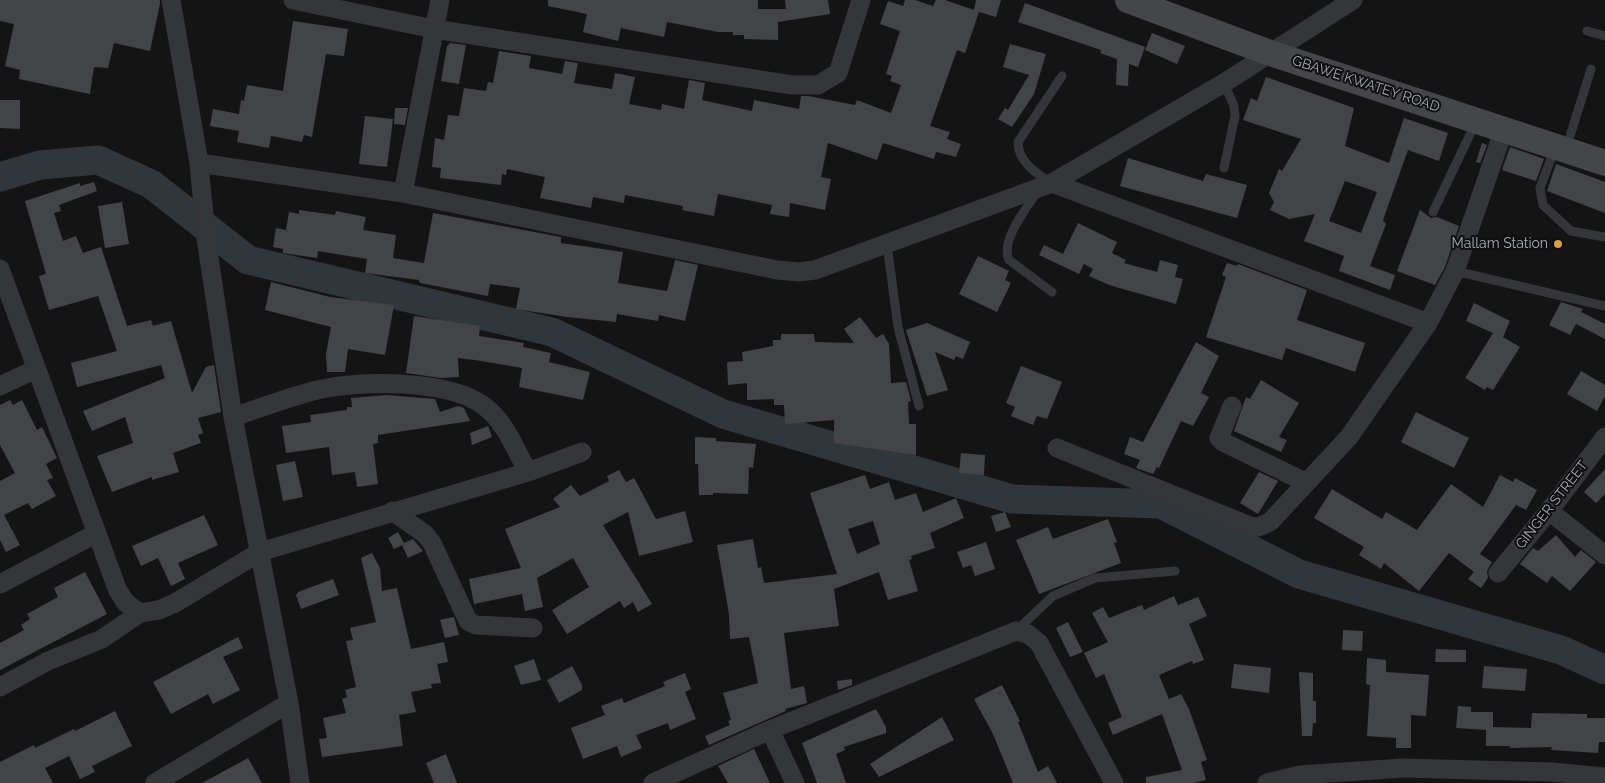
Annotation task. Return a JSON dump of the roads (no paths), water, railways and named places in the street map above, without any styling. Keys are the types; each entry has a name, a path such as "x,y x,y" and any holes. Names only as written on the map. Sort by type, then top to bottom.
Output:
{"street":[{"path":"171,0 199,164 206,238 233,417 290,703 300,783"},
{"path":"294,0 434,29 792,85 818,85 838,73 861,0"},
{"path":"403,193 440,0"},
{"name":"GBAWE KWATEY ROAD","path":"1128,0 1270,53 1605,163"},
{"path":"199,164 403,193 776,270 799,272 815,270 1046,185 1224,83 1353,0"},
{"path":"1057,448 1250,526 1258,527 1270,522 1305,482 1349,437 1428,323 1456,271 1504,129"},
{"path":"1046,185 1428,323"},
{"path":"0,269 118,591 126,603 140,613"},
{"path":"0,386 36,369"},
{"path":"233,417 318,390 374,384 438,387 484,406 502,426 528,472"},
{"path":"1232,406 1218,438 1305,482"},
{"name":"GINGER STREET","path":"1498,573 1549,511 1605,437"},
{"path":"0,687 48,661 102,639 140,613 159,610 260,552 392,511 528,472 582,452"},
{"path":"392,511 425,534 432,543 468,620 476,625 533,628"},
{"path":"1549,511 1605,555"},
{"path":"0,584 97,533"},
{"path":"653,783 770,730 1016,631 1028,634 1039,643 1114,783"},
{"path":"155,783 290,703"},
{"path":"770,730 795,783"},
{"path":"1267,783 1300,775 1403,776 1552,772 1602,779"}],"lane":[{"path":"1586,31 1605,36"},
{"path":"1591,69 1561,147 1540,188 1543,205 1572,231 1605,237"},
{"path":"1052,292 1009,260 1006,253 1008,240 1046,185 1028,167 1018,148 1018,142 1062,76"},
{"path":"1224,83 1234,106 1235,116 1224,168"},
{"path":"1432,212 1478,120"},
{"path":"887,244 898,327 919,406"},
{"path":"1456,271 1605,306"},
{"path":"1016,631 1053,596 1095,578 1174,571"}],"waterway":[{"path":"0,177 40,165 98,160 151,184 248,260 552,332 723,414 1012,499 1161,504 1299,574 1561,650 1605,670"}],"place":[{"name":"Mallam Station","path":"1558,244"}]}
